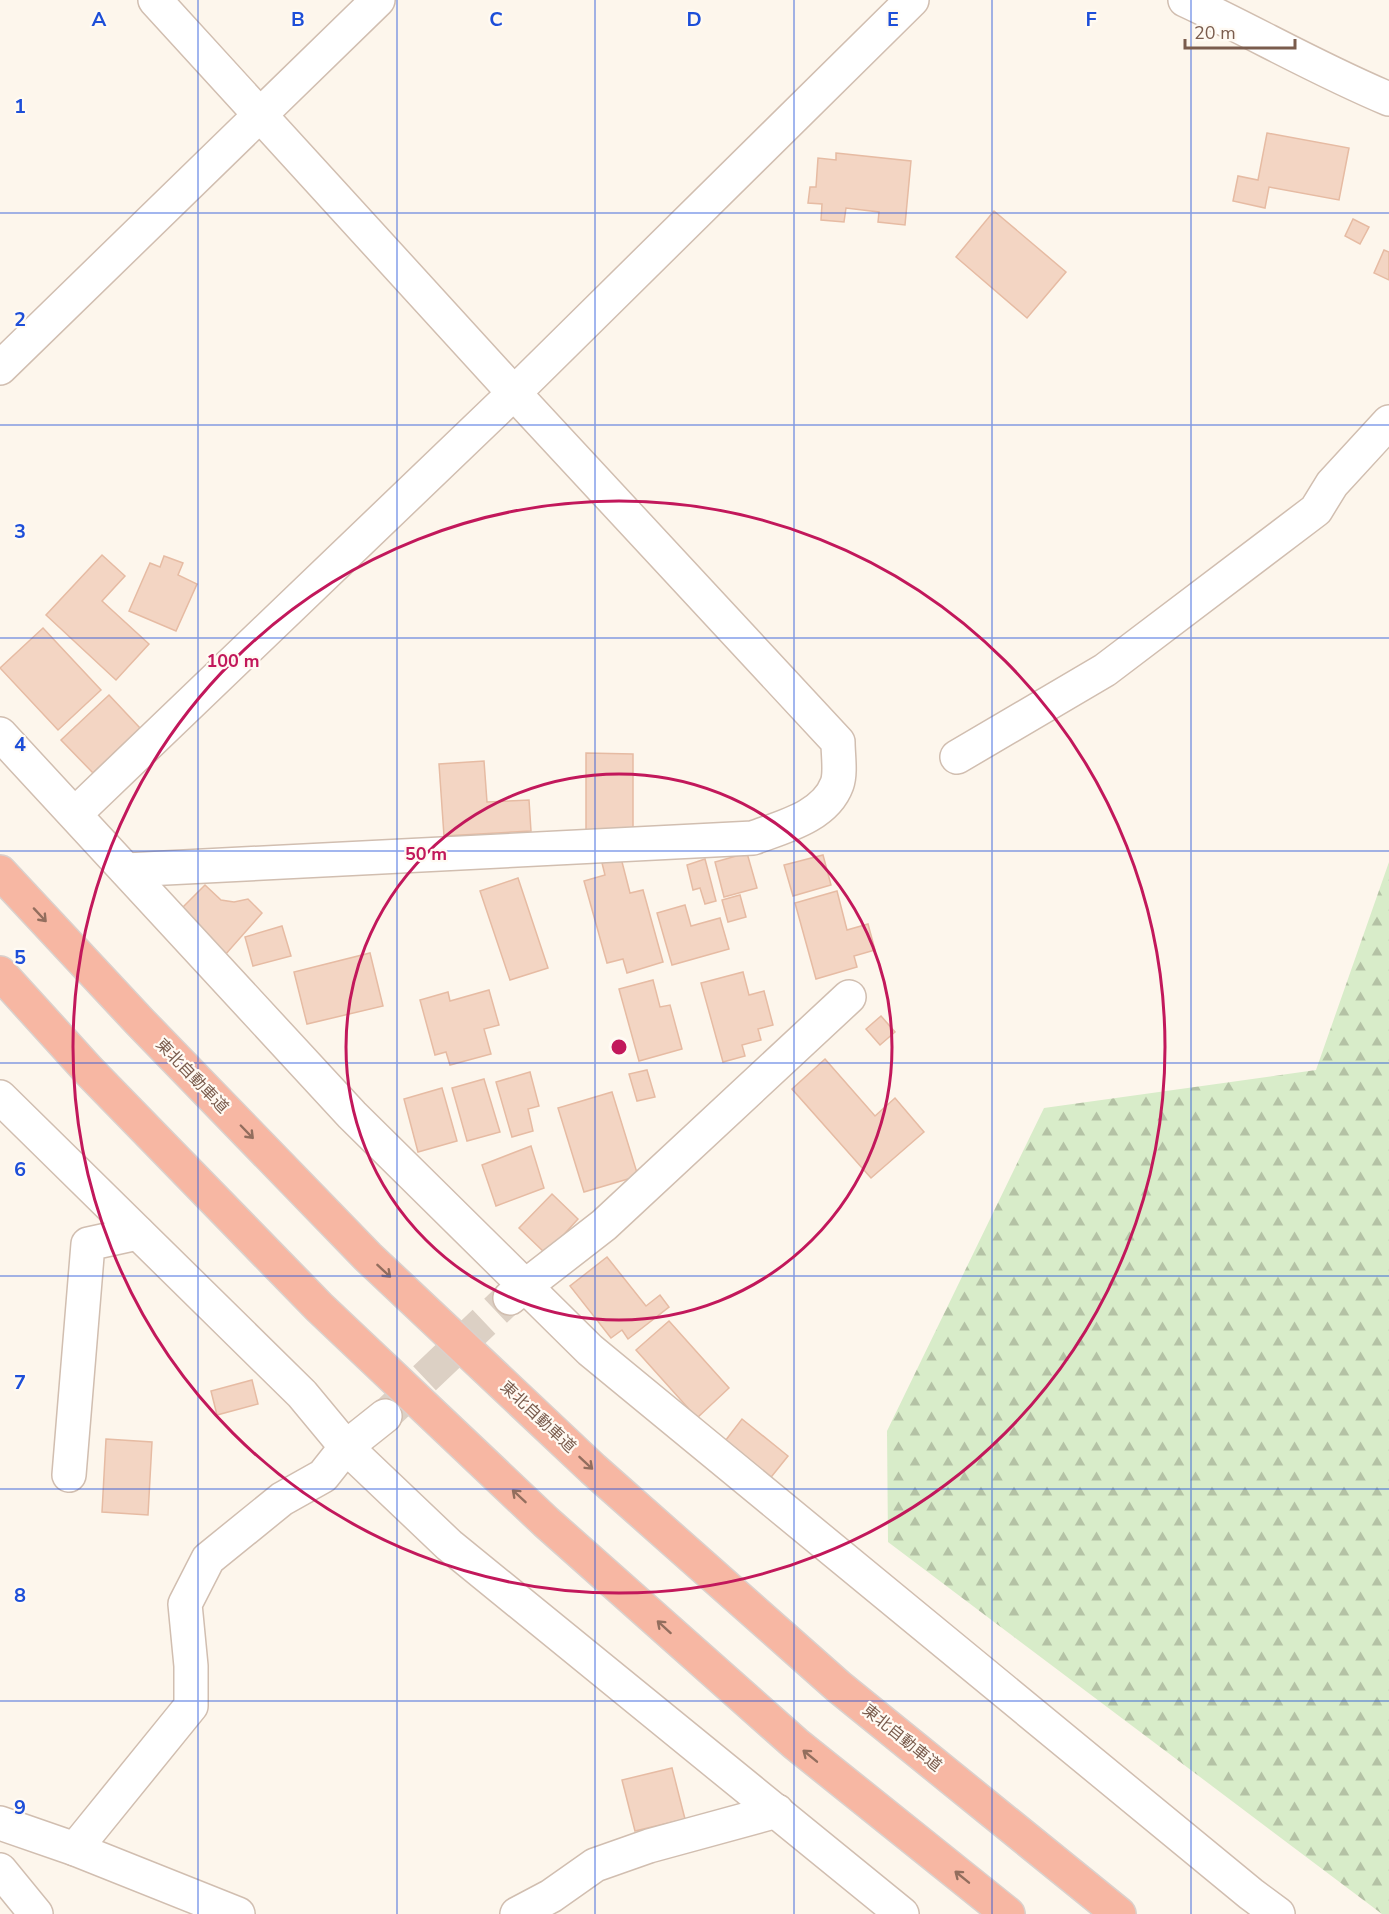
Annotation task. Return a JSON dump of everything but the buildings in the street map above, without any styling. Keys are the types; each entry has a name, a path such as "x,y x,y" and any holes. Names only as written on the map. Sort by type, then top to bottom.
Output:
{"highway":[{"name":"東北自動車道","path":"0,872 140,1022 368,1257 593,1469 839,1687 1119,1914"},
{"path":"0,973 89,1071 319,1307 546,1522 796,1744 1008,1914"}],"street":[{"path":"126,870 753,838 798,821 826,803 838,783 838,742 514,393 155,0"},
{"path":"0,368 378,0"},
{"path":"75,814 514,393 912,0"},
{"path":"1185,0 1239,25 1351,84 1389,99"},
{"path":"957,757 1105,670 1316,510 1332,484 1389,422"},
{"path":"0,734 517,1292 1160,1820 1278,1914"},
{"path":"517,1292 604,1225 849,997"},
{"path":"0,1097 302,1394 346,1447 449,1545 902,1914"},
{"path":"69,1475 88,1244 138,1233"},
{"path":"75,1849 191,1706 191,1666 185,1604 208,1559 282,1498 323,1476 346,1447 385,1416"},
{"path":"517,1914 551,1896 595,1865 649,1846 777,1811"},
{"path":"0,1823 75,1849 238,1914"},
{"path":"0,1870 36,1914"}],"green space":[{"path":"1389,862 1389,1914 1382,1914 888,1542 887,1431 1044,1108 1316,1070"}],"tunnel":[{"path":"389,1412 509,1298"}]}
